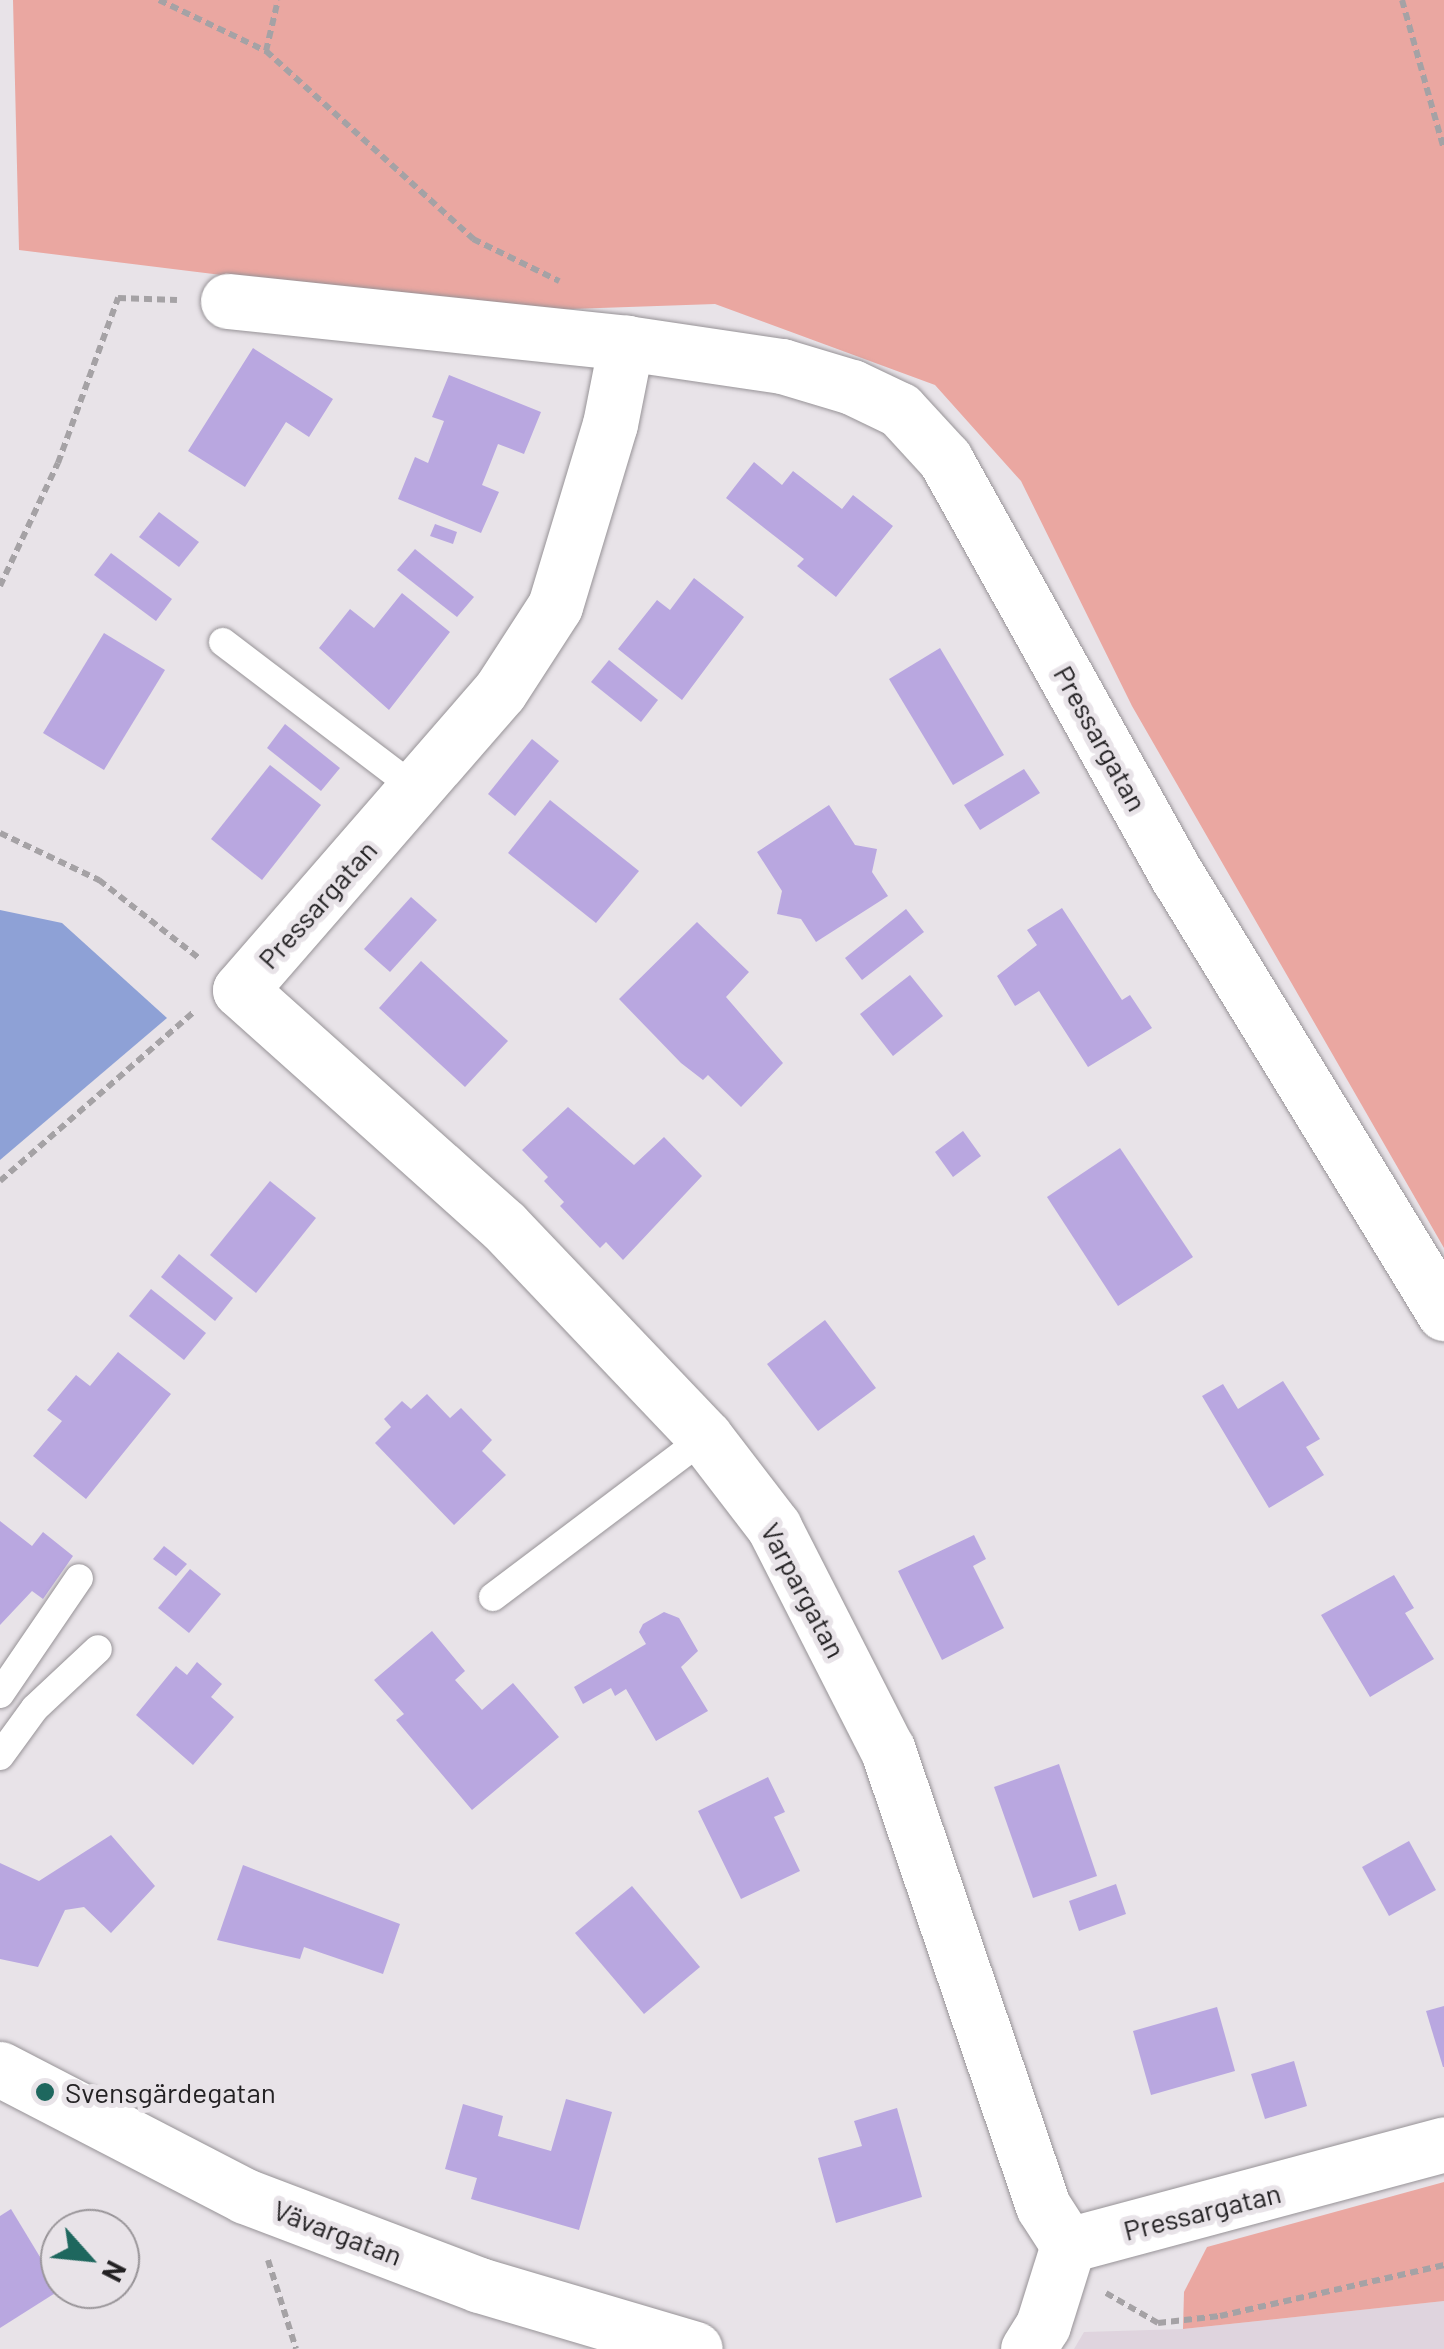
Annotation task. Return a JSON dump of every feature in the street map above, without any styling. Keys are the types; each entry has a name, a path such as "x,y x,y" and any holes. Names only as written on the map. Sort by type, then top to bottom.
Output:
{"street":[{"name":"Pressargatan","path":"228,300 626,343 782,366 852,388 900,410 945,458 1178,878 1444,1313"},
{"name":"Pressargatan","path":"240,990 500,691 555,606 610,424 626,343"},
{"name":"Varpargatan","path":"240,990 504,1226 705,1437 774,1528 887,1749 1043,2206 1068,2245"},
{"name":"Vävargatan","path":"0,2069 268,2205 479,2285 693,2349"},
{"name":"Pressargatan","path":"1068,2245 1444,2144"},
{"path":"1028,2349 1043,2324 1068,2245"}],"lane":[{"path":"223,642 417,790"},
{"path":"493,1597 621,1494 705,1437"},
{"path":"0,1694 79,1578"},
{"path":"0,1756 35,1708 98,1650"}],"path":[{"path":"159,0 266,52 473,239 573,288"},
{"path":"266,52 278,0"},
{"path":"1402,0 1444,149"},
{"path":"0,586 58,463 118,298 228,300"},
{"path":"0,833 100,880 240,990"},
{"path":"0,1181 204,1004 240,990"},
{"path":"268,2205 262,2243 296,2349"},
{"path":"1068,2245 1113,2302 1158,2323 1220,2316 1444,2265"}],"shaded area":[{"path":"13,0 1444,0 1444,1248 1132,706 1021,481 935,385 715,304 513,311 19,250"},
{"path":"1444,2182 1444,2301 1183,2329 1184,2292 1207,2247"},
{"path":"1444,2301 1444,2349 1074,2349 1084,2332 1183,2329"}],"water":[{"path":"0,910 62,923 167,1018 0,1160"}],"building":[{"path":"253,348 333,399 309,437 286,422 245,487 188,451"},
{"path":"449,375 541,412 524,454 498,444 482,485 499,492 481,533 398,499 415,457 428,463 444,421 432,417"},
{"path":"754,462 782,485 793,471 842,509 853,495 893,526 836,597 797,566 804,559 726,498"},
{"path":"159,512 199,542 179,567 139,537"},
{"path":"435,524 457,532 453,544 430,536"},
{"path":"415,549 474,597 457,617 397,570"},
{"path":"111,553 172,599 156,621 94,575"},
{"path":"694,578 744,617 682,700 618,649 657,600 670,610"},
{"path":"402,593 450,632 389,710 319,648 350,609 374,628"},
{"path":"104,633 165,670 104,770 43,733"},
{"path":"940,648 1004,755 953,785 889,679"},
{"path":"609,660 658,700 641,722 591,682"},
{"path":"285,724 340,768 321,791 267,748"},
{"path":"532,739 559,761 515,816 488,794"},
{"path":"270,765 321,805 262,880 211,839"},
{"path":"1024,769 1040,793 980,830 964,805"},
{"path":"550,800 639,871 596,923 508,853"},
{"path":"829,805 855,845 877,849 872,872 888,896 816,942 801,919 777,914 782,891 757,852"},
{"path":"411,897 437,920 390,972 364,949"},
{"path":"1062,908 1122,1000 1130,995 1152,1028 1088,1067 1039,991 1015,1006 997,976 1037,945 1027,930"},
{"path":"906,909 924,932 862,980 845,958"},
{"path":"697,922 749,972 726,997 783,1063 741,1107 708,1075 703,1080 681,1063 619,999"},
{"path":"421,961 508,1041 465,1087 379,1008"},
{"path":"910,975 943,1016 893,1056 860,1014"},
{"path":"568,1107 634,1165 664,1137 702,1176 623,1260 606,1242 600,1248 560,1206 564,1202 544,1181 548,1177 522,1150"},
{"path":"963,1131 981,1156 953,1177 935,1152"},
{"path":"1120,1148 1193,1257 1118,1306 1047,1197"},
{"path":"270,1181 316,1218 256,1293 210,1255"},
{"path":"179,1254 233,1298 215,1321 161,1277"},
{"path":"151,1289 206,1333 184,1360 129,1316"},
{"path":"825,1320 876,1388 818,1431 767,1364"},
{"path":"118,1352 171,1394 86,1499 33,1456 62,1421 47,1410 76,1375 90,1386"},
{"path":"1283,1381 1320,1439 1306,1447 1324,1475 1269,1508 1202,1396 1223,1384 1238,1409"},
{"path":"427,1394 450,1418 461,1408 492,1440 482,1451 506,1475 454,1525 375,1443 391,1427 384,1419 402,1401 411,1409"},
{"path":"0,1521 32,1546 43,1532 73,1556 43,1599 32,1591 0,1625"},
{"path":"974,1535 986,1559 973,1566 1004,1628 942,1660 898,1571"},
{"path":"164,1546 187,1564 176,1576 153,1559"},
{"path":"190,1569 221,1594 189,1633 158,1608"},
{"path":"1394,1575 1414,1608 1405,1613 1434,1659 1370,1697 1321,1615"},
{"path":"664,1612 679,1618 698,1651 681,1667 708,1711 656,1741 626,1689 615,1696 611,1688 583,1704 574,1687 646,1644 639,1632 643,1624"},
{"path":"432,1631 465,1671 455,1680 482,1710 513,1683 559,1737 472,1810 396,1720 404,1714 374,1680"},
{"path":"197,1662 222,1684 211,1697 234,1717 193,1765 136,1715 176,1666 187,1675"},
{"path":"1059,1764 1097,1876 1033,1898 994,1787"},
{"path":"768,1777 785,1812 774,1817 800,1871 741,1899 698,1811"},
{"path":"111,1835 155,1886 111,1933 84,1907 65,1910 38,1967 0,1959 0,1863 39,1881"},
{"path":"1409,1841 1436,1890 1389,1916 1362,1867"},
{"path":"243,1865 400,1924 383,1974 304,1947 300,1959 217,1940"},
{"path":"1116,1884 1126,1914 1079,1931 1069,1901"},
{"path":"632,1886 700,1967 644,2014 575,1933"},
{"path":"1444,2006 1444,2067 1443,2067 1426,2011"},
{"path":"1217,2007 1235,2071 1151,2095 1133,2031"},
{"path":"1294,2061 1307,2106 1265,2119 1251,2074"},
{"path":"566,2099 612,2112 579,2230 471,2199 477,2178 445,2169 463,2104 503,2116 498,2136 551,2151"},
{"path":"897,2108 922,2197 836,2223 818,2158 862,2146 854,2121"},
{"path":"11,2209 40,2257 40,2303 0,2328 0,2216"}],"place":[{"name":"Svensgärdegatan","path":"45,2092"}]}
